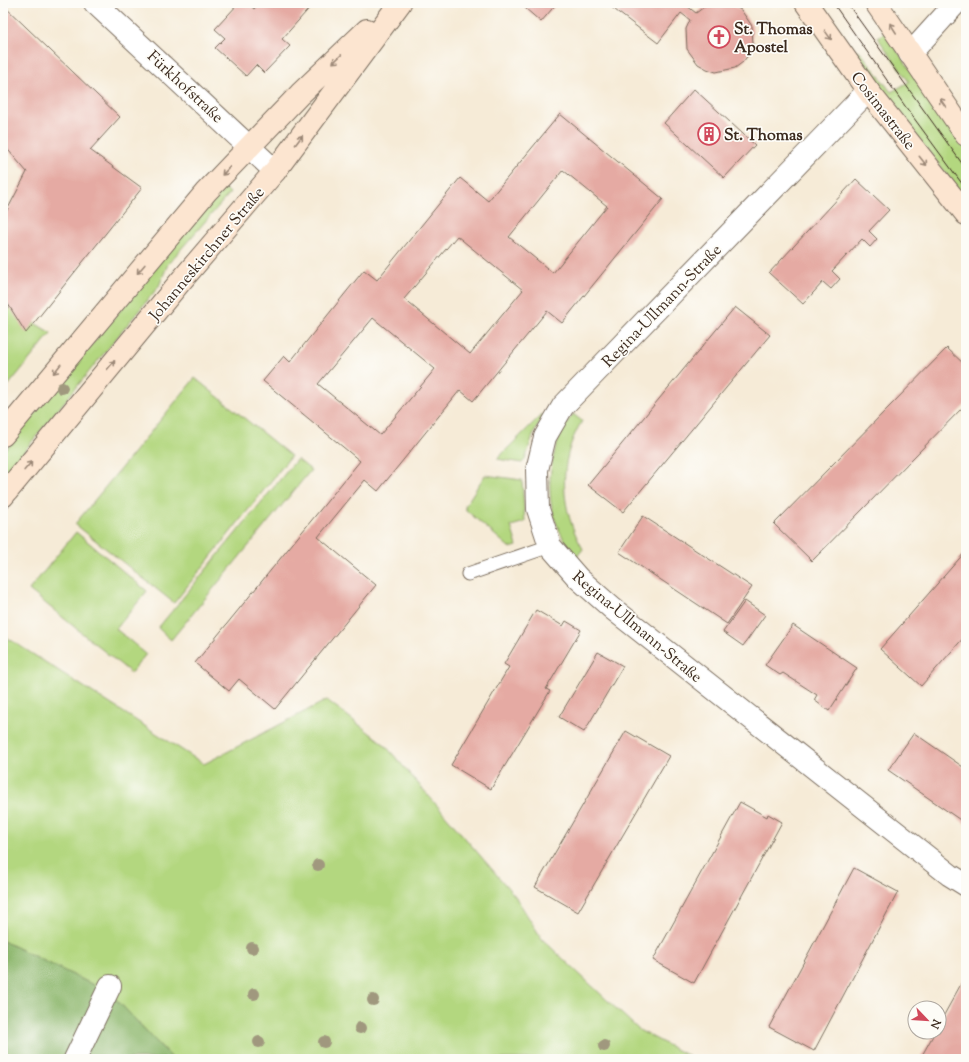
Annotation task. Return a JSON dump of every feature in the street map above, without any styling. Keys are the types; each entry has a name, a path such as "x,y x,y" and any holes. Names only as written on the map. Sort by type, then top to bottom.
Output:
{"main road":[{"path":"3,435 206,192 300,94 396,3"},
{"name":"Johanneskirchner Straße","path":"3,496 180,282 275,171 400,3"},
{"name":"Cosimastraße","path":"806,3 868,91 966,214"},
{"path":"876,3 966,135"}],"street":[{"name":"Fürkhofstraße","path":"95,3 275,171"},
{"path":"910,54 956,3"},
{"name":"Regina-Ullmann-Straße","path":"868,91 562,406 546,437 537,470 538,509 550,546 578,578 617,612 950,875 966,885"},
{"path":"75,1059 110,986"}],"lane":[{"path":"468,574 550,546"}],"green space":[{"path":"885,33 966,150 966,200 852,53 859,50 891,92 909,82 877,37"},
{"path":"224,187 230,193 168,264 159,286 3,477 3,452 169,251"},
{"path":"3,304 51,333 3,392"},
{"path":"195,378 291,456 174,603 75,524"},
{"path":"542,414 543,416 533,435 525,460 522,463 497,459"},
{"path":"573,414 582,421 568,452 564,485 570,518 575,534 583,549 575,559 555,520 550,493 550,479 555,451 565,425"},
{"path":"297,459 311,470 171,640 158,628"},
{"path":"485,475 522,480 525,522 511,526 517,546 510,548 466,510 465,506"},
{"path":"76,532 147,591 116,629 146,654 131,673 29,590"},
{"path":"3,635 204,764 327,700 384,744 515,896 542,939 639,1030 694,1059 173,1059 110,993 3,941"},
{"path":"3,941 110,993 173,1059 3,1059"}],"building":[{"path":"239,3 247,3 254,9 260,3 314,3 282,39 290,46 264,73 256,65 246,76 215,48 225,38 215,29"},
{"path":"529,3 557,3 541,22 525,8"},
{"name":"St. Thomas Apostel","path":"606,3 689,3 687,6 696,13 704,7 713,4 723,3 732,5 741,10 752,26 753,45 743,62 735,68 716,72 698,64 687,49 686,29 690,20 681,13 658,43"},
{"path":"3,5 120,117 90,150 142,188 26,333 3,296 3,218 27,172 3,144"},
{"name":"St. Thomas","path":"694,89 755,145 724,178 664,123"},
{"path":"560,114 663,199 562,323 547,311 473,401 460,390 378,491 365,480 318,537 376,585 275,709 239,679 229,691 195,663 360,461 263,381 284,356 290,362 364,270 377,280 460,178 488,201","holes":["563,170 607,206 553,273 509,237","457,236 523,290 470,354 404,299","373,318 435,369 380,435 318,384"]},
{"path":"856,179 889,210 869,231 877,239 870,247 862,239 832,271 840,279 831,289 823,282 803,304 769,273"},
{"path":"735,307 770,335 623,512 588,485"},
{"path":"947,348 966,366 966,404 812,561 774,524"},
{"path":"643,516 752,587 727,624 619,552"},
{"path":"966,551 966,635 921,686 880,649"},
{"path":"745,601 765,615 743,646 723,632"},
{"path":"536,610 563,626 566,621 581,630 546,689 550,691 491,789 451,765 509,667 504,664"},
{"path":"793,625 857,668 829,711 814,700 817,695 783,673 780,675 765,665"},
{"path":"598,652 623,666 584,732 559,717"},
{"path":"626,731 669,756 578,912 535,887"},
{"path":"914,733 966,769 966,824 888,770"},
{"path":"740,802 767,817 768,814 782,822 694,983 653,960"},
{"path":"854,868 898,892 814,1051 769,1027"},
{"path":"966,975 966,1055 964,1059 920,1059 931,1040 947,1040 947,1009"}],"tram line":[{"path":"833,3 905,106 966,189"},
{"path":"847,3 966,169"}],"place":[{"name":"St. Thomas Apostel","path":"719,37"},
{"name":"St. Thomas","path":"709,134"}]}
